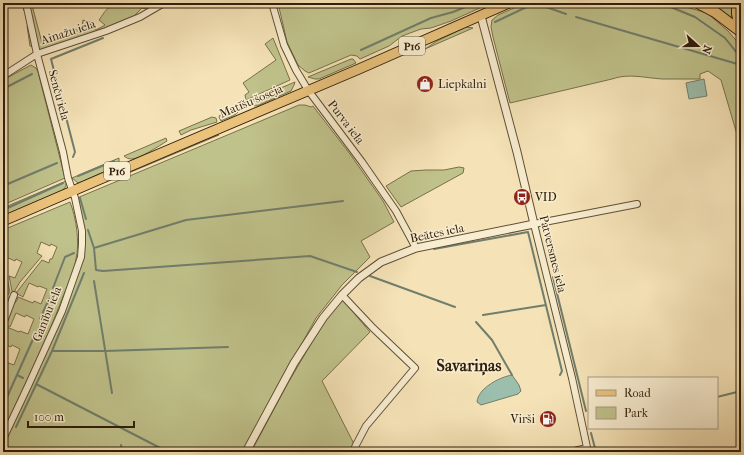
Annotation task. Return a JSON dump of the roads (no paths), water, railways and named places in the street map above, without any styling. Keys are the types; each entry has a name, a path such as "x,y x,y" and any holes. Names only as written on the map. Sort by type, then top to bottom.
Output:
{"highway":[{"path":"698,3 715,12 741,32"},
{"path":"737,3 741,32"}],"main road":[{"name":"Matīšu šoseja","path":"3,221 510,3"}],"street":[{"name":"Senču iela","path":"26,3 37,54 72,191"},
{"name":"Ainažu iela","path":"3,76 37,54 140,18 164,3"},
{"name":"Purva iela","path":"272,3 284,44 296,70 308,90 362,162 396,211 416,248"},
{"name":"Patversmes iela","path":"481,16 517,152 572,378 587,450"},
{"name":"Ganību iela","path":"3,439 62,311 81,258 82,231 75,198 72,191"},
{"name":"Beātes iela","path":"246,452 294,363 323,318 359,278 381,262 416,248 637,204"},
{"path":"3,324 14,295"},
{"path":"342,296 415,368 366,426 353,452"},
{"path":"570,452 587,450"}],"waterway":[{"path":"361,50 431,18 453,12 475,3"},
{"path":"535,3 566,14"},
{"path":"495,22 535,3"},
{"path":"661,3 695,17 725,38 741,58"},
{"path":"576,17 741,65"},
{"path":"73,157 75,152 51,59 103,38"},
{"path":"3,89 32,74"},
{"path":"78,176 114,161"},
{"path":"3,186 57,163"},
{"path":"3,210 63,183"},
{"path":"80,198 86,219"},
{"path":"94,248 186,220 343,201"},
{"path":"88,230 94,248 96,270 103,271 310,256 357,272"},
{"path":"434,249 528,232 562,371 560,375"},
{"path":"53,288 65,257 74,253"},
{"path":"16,427 52,351 84,273"},
{"path":"370,276 455,307"},
{"path":"553,277 586,411"},
{"path":"94,281 112,393"},
{"path":"40,319 49,299"},
{"path":"483,315 546,305"},
{"path":"476,322 492,340 512,375"},
{"path":"3,406 34,337"},
{"path":"52,351 105,351 228,347"},
{"path":"17,375 23,378"},
{"path":"36,384 168,452"},
{"path":"718,397 741,391"},
{"path":"591,433 596,452"},
{"path":"121,445 123,452"}],"place":[{"name":"Liepkalni","path":"425,84"},
{"name":"VID","path":"522,197"},
{"name":"Virši","path":"548,419"}],"district":[{"name":"Savariņas","path":"469,365"}]}
